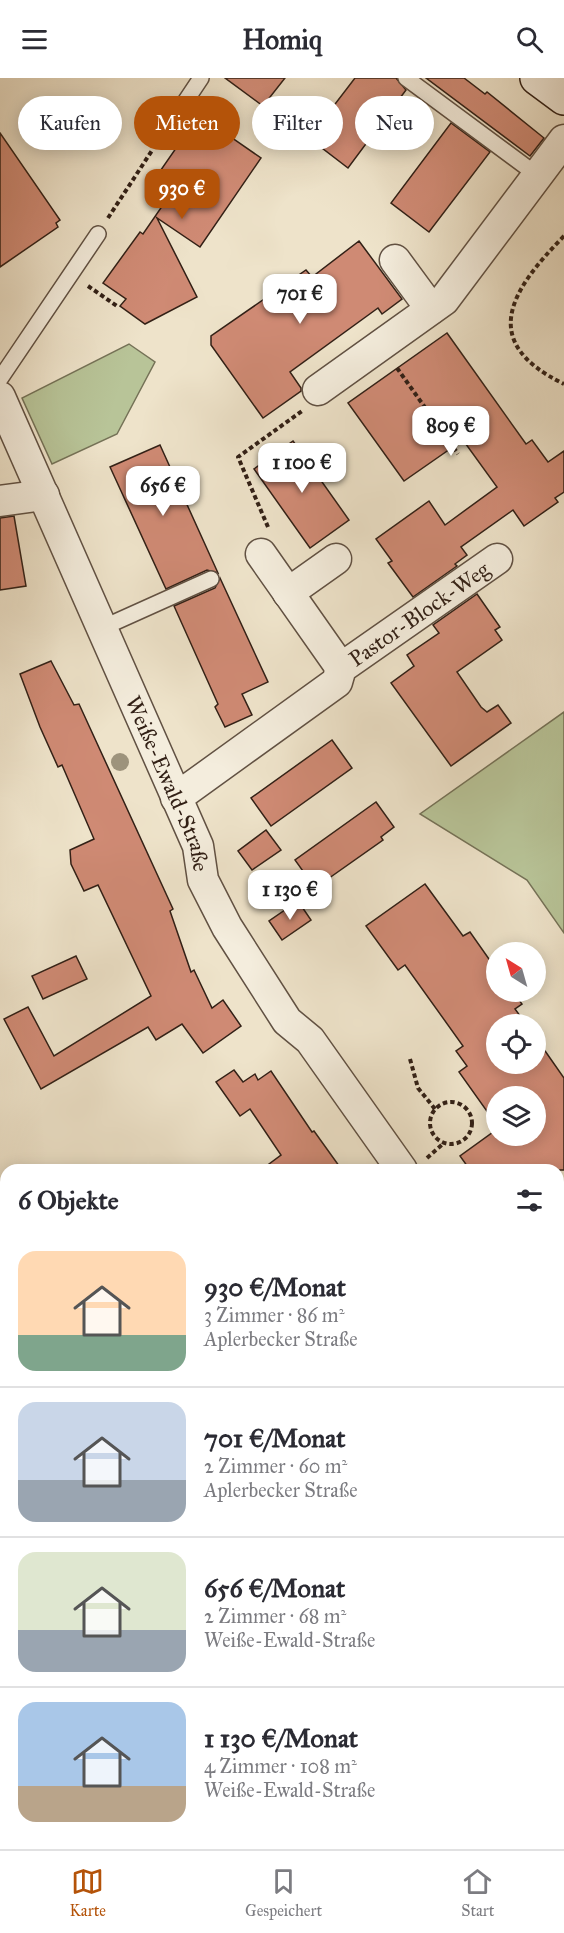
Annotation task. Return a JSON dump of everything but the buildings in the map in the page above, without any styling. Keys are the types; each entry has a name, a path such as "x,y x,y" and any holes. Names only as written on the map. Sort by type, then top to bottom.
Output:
{"main road":[{"path":"537,78 564,98"}],"street":[{"path":"318,390 444,300 564,140"},
{"path":"394,260 431,309"},
{"name":"Weiße-Ewald-Straße","path":"0,397 198,846 202,880 227,927 287,1021 310,1040 398,1164"},
{"path":"0,501 44,495"},
{"name":"Pastor-Block-Weg","path":"261,554 341,668"},
{"path":"288,593 336,559"},
{"name":"Pastor-Block-Weg","path":"176,798 337,682 341,668 497,560"}],"lane":[{"path":"189,96 201,78"},
{"path":"406,78 537,175"},
{"path":"0,379 98,234"},
{"path":"102,628 211,579"}],"path":[{"path":"98,234 153,150"},
{"path":"564,236 534,267 516,297 509,324 522,356 537,371 564,384"},
{"path":"70,273 117,306"},
{"path":"381,345 458,454"},
{"path":"261,554 260,539 270,532 238,457 315,401 318,390"},
{"path":"410,1059 418,1088 435,1109"},
{"path":"447,1102 454,1102 466,1109 472,1121 469,1134 458,1143 444,1143 438,1140 430,1128 435,1109 447,1102"}],"green space":[{"path":"129,344 155,362 117,434 52,464 22,398"},
{"path":"564,712 564,933 527,880 420,814"}]}
